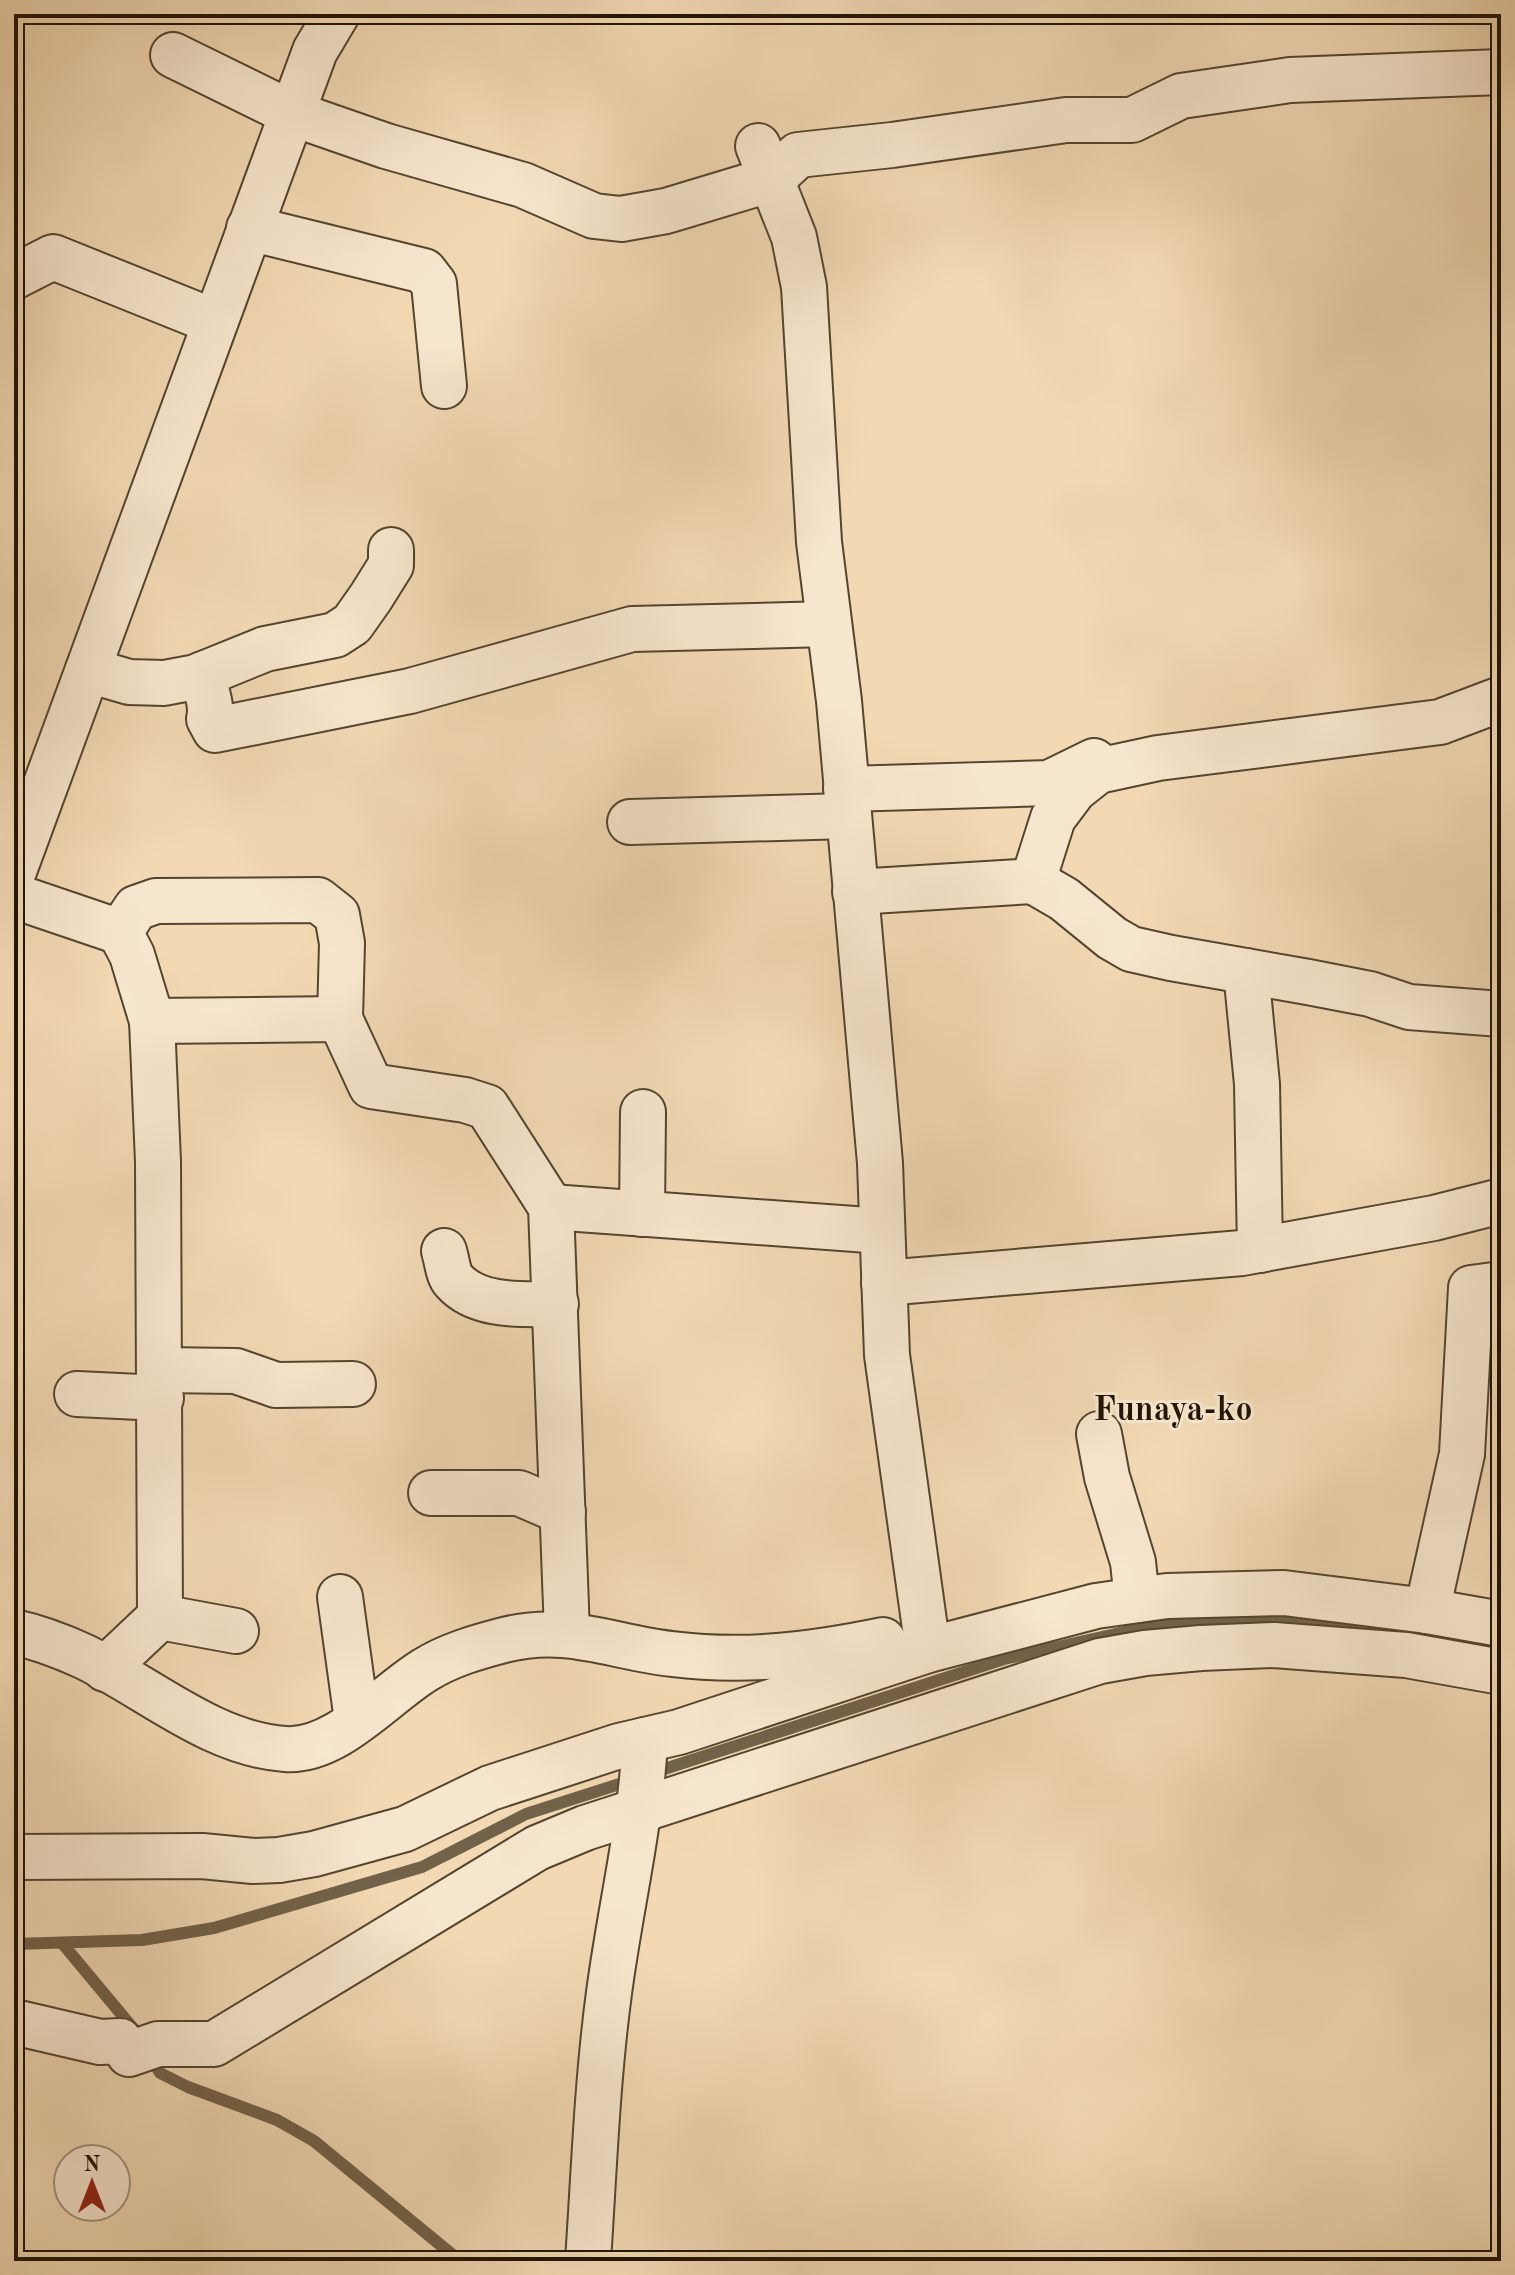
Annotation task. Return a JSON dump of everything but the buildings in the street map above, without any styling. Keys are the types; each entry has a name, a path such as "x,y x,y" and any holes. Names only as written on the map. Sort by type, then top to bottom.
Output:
{"street":[{"path":"14,871 30,779 88,670 291,113 315,51 337,14"},
{"path":"173,55 291,113 386,146 523,185 594,216 621,219 666,211 765,163 798,155 1066,120 1132,120 1181,96 1290,80 1501,72"},
{"path":"765,163 794,237 804,287 819,542 839,701 880,1163 887,1355 926,1640"},
{"path":"249,228 424,271 434,284 444,386"},
{"path":"14,277 53,257 215,322"},
{"path":"88,670 129,682 164,683 203,674 265,649 335,635 352,624 391,565 391,550"},
{"path":"203,674 205,691 212,708 209,719 215,730 410,691 632,629 829,624"},
{"path":"1033,881 1053,818 1074,790 1098,771 1124,763 1440,722 1501,699"},
{"path":"630,822 1049,783 1090,761 1124,763"},
{"path":"855,892 1033,881 1064,899 1112,938 1131,949 1370,994 1409,1007 1501,1014"},
{"path":"14,896 120,932 132,955 152,1021 158,1162 160,1617 105,1669"},
{"path":"120,932 136,908 156,901 318,900 337,915 342,943 340,1019 371,1086 465,1100 487,1107 551,1207 567,1633"},
{"path":"1246,971 1257,1084 1260,1250"},
{"path":"152,1021 340,1019"},
{"path":"642,1214 643,1112"},
{"path":"884,1283 1260,1250 1434,1218 1501,1201"},
{"path":"551,1207 882,1231"},
{"path":"444,1251 452,1280 471,1294 504,1304 556,1304"},
{"path":"1427,1611 1462,1454 1471,1288 1501,1284"},
{"path":"77,1394 236,1371 276,1385 353,1384"},
{"path":"1099,1434 1107,1477 1133,1562 1137,1600"},
{"path":"431,1493 519,1493 563,1512"},
{"path":"14,1632 82,1656 220,1731 256,1745 289,1750 318,1745 425,1670 452,1656 539,1634 567,1633 674,1654 755,1658 926,1640 1096,1606 1167,1596 1284,1593 1427,1611 1501,1624"},
{"path":"340,1597 357,1720"},
{"path":"160,1617 236,1631"},
{"path":"14,1857 202,1856 253,1861 314,1854 405,1829 490,1788 645,1745 926,1640"},
{"path":"14,2022 100,2042 120,2041 129,2054 158,2044 214,2044 537,1848 639,1803 1100,1661 1145,1653 1274,1645 1406,1655 1501,1672"},
{"path":"588,2261 603,2048 645,1745"}],"waterway":[{"path":"652,1773 1004,1659 1133,1630 1216,1619 1325,1622 1423,1632"},
{"path":"14,1944 142,1940 214,1928 422,1867 526,1814 635,1779"},
{"path":"62,1943 137,2033"},
{"path":"150,2056 160,2073 188,2087 277,2120 314,2141 460,2261"}],"district":[{"name":"Funaya-ko","path":"1173,1411"}]}
